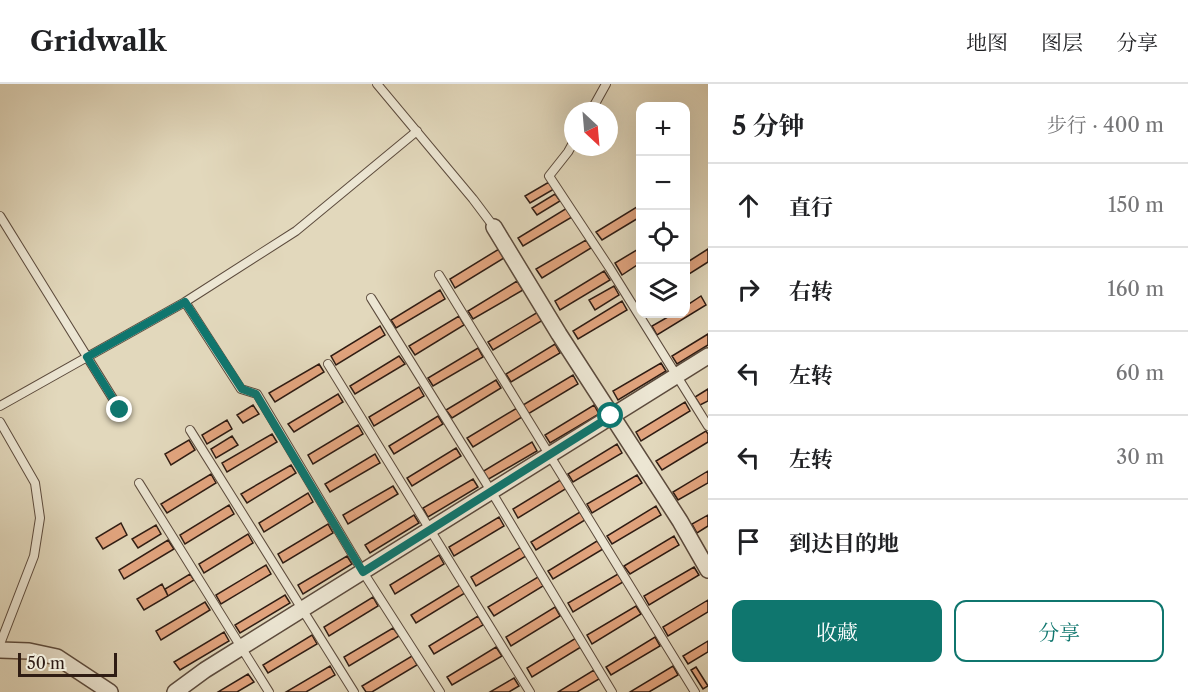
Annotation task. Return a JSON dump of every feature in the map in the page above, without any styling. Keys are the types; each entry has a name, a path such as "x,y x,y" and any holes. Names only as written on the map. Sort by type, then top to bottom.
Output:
{"street":[{"path":"494,227 611,416 680,521 708,570"},
{"path":"175,692 241,647 708,356"},
{"path":"0,650 29,651 57,657 111,692"}],"lane":[{"path":"377,84 474,199 494,227"},
{"path":"596,102 606,84"},
{"path":"0,406 185,302 296,231 417,131"},
{"path":"565,156 549,176 708,426"},
{"path":"0,216 120,410"},
{"path":"439,275 695,692"},
{"path":"371,298 612,692"},
{"path":"185,302 242,389 256,394 363,572 440,692"},
{"path":"328,364 530,692"},
{"path":"0,422 35,483 40,518 33,556 0,644"},
{"path":"190,430 354,692"},
{"path":"139,483 269,692"}],"building":[{"path":"549,182 554,189 530,203 525,196"},
{"path":"555,194 560,201 537,215 532,208"},
{"path":"636,207 636,219 602,240 596,232"},
{"path":"567,208 572,217 523,246 518,238"},
{"path":"586,240 591,248 542,278 536,269"},
{"path":"499,249 504,258 455,288 450,279"},
{"path":"708,249 708,262 690,273 690,260"},
{"path":"636,250 636,266 622,275 615,263"},
{"path":"604,271 610,280 560,310 555,301"},
{"path":"517,281 523,290 473,319 468,311"},
{"path":"614,286 619,295 595,310 589,300"},
{"path":"440,290 445,299 396,328 391,320"},
{"path":"701,296 706,305 690,315 690,303"},
{"path":"622,301 627,310 578,339 573,331"},
{"path":"538,312 543,320 493,350 488,342"},
{"path":"459,316 464,325 415,355 409,346"},
{"path":"666,318 685,318 657,335 652,326"},
{"path":"380,326 385,335 336,365 331,356"},
{"path":"708,334 708,345 677,364 672,356"},
{"path":"555,344 560,353 511,382 506,374"},
{"path":"478,348 483,357 433,386 428,378"},
{"path":"399,356 405,364 355,394 350,386"},
{"path":"661,363 666,371 618,400 613,391"},
{"path":"319,364 324,372 275,402 269,393"},
{"path":"573,375 578,384 528,414 523,405"},
{"path":"496,380 501,388 452,418 446,410"},
{"path":"419,387 424,396 374,426 369,417"},
{"path":"708,389 708,401 700,405 695,397"},
{"path":"338,394 343,402 294,432 288,424"},
{"path":"685,402 690,411 641,441 636,432"},
{"path":"253,405 259,414 243,423 237,415"},
{"path":"594,405 599,414 550,443 545,435"},
{"path":"517,408 522,417 473,447 467,438"},
{"path":"438,416 443,424 394,454 389,446"},
{"path":"227,420 232,429 207,444 202,435"},
{"path":"358,425 363,434 313,464 308,455"},
{"path":"706,431 708,442 662,470 656,461"},
{"path":"272,434 277,442 227,472 222,463"},
{"path":"232,436 238,445 216,458 211,449"},
{"path":"189,440 195,450 171,465 165,454"},
{"path":"532,442 537,451 487,480 482,472"},
{"path":"617,444 622,453 573,482 568,474"},
{"path":"456,448 461,456 412,486 407,478"},
{"path":"375,454 380,463 330,492 325,484"},
{"path":"291,465 296,473 247,503 241,494"},
{"path":"708,471 708,483 678,500 673,492"},
{"path":"211,474 216,483 167,513 161,504"},
{"path":"637,475 642,483 592,513 587,504"},
{"path":"473,479 478,487 428,517 423,508"},
{"path":"562,479 567,488 518,518 513,509"},
{"path":"393,486 398,494 348,524 343,515"},
{"path":"308,493 313,502 264,532 259,523"},
{"path":"229,505 234,514 185,544 180,535"},
{"path":"656,506 661,515 612,544 607,536"},
{"path":"580,512 585,520 536,550 531,542"},
{"path":"414,515 419,523 370,553 365,545"},
{"path":"708,515 708,526 697,533 692,524"},
{"path":"499,517 504,526 454,556 449,547"},
{"path":"121,523 127,535 103,549 96,538"},
{"path":"328,524 333,533 283,563 278,554"},
{"path":"156,525 161,534 138,548 132,539"},
{"path":"248,534 253,543 204,573 199,564"},
{"path":"674,536 679,545 630,574 624,566"},
{"path":"168,540 174,549 124,579 119,570"},
{"path":"597,541 603,549 553,579 548,571"},
{"path":"521,547 526,556 476,586 471,577"},
{"path":"439,555 444,564 395,594 390,585"},
{"path":"347,556 352,564 303,594 298,585"},
{"path":"266,565 271,574 221,604 216,595"},
{"path":"694,567 699,575 649,605 644,596"},
{"path":"190,574 194,580 168,596 165,589"},
{"path":"618,574 623,582 573,612 568,603"},
{"path":"538,577 543,586 494,616 488,607"},
{"path":"162,584 168,596 144,610 137,599"},
{"path":"460,585 465,593 416,623 411,615"},
{"path":"285,595 290,603 240,633 235,625"},
{"path":"373,597 378,606 329,636 324,627"},
{"path":"708,600 708,612 668,636 663,627"},
{"path":"205,602 210,610 161,640 156,631"},
{"path":"636,606 641,614 592,644 587,635"},
{"path":"555,607 560,616 511,646 506,637"},
{"path":"478,616 483,625 434,654 429,646"},
{"path":"393,628 399,636 349,666 344,657"},
{"path":"224,632 229,641 180,670 174,662"},
{"path":"312,635 317,644 268,673 263,665"},
{"path":"655,637 660,646 611,675 606,667"},
{"path":"576,638 581,647 532,677 527,668"},
{"path":"708,641 708,652 688,664 683,656"},
{"path":"496,647 502,656 452,685 447,677"},
{"path":"412,656 417,665 372,692 366,692 362,686"},
{"path":"330,666 335,675 306,692 286,692"},
{"path":"673,666 678,675 649,692 630,692"},
{"path":"696,667 708,686 703,689 691,670"},
{"path":"594,670 599,679 577,692 558,692"},
{"path":"248,674 254,682 237,692 218,692"},
{"path":"514,678 519,686 509,692 490,692"}],"route":[{"path":"120,410 87,357 185,302 242,389 256,394 363,572 611,416"}]}
